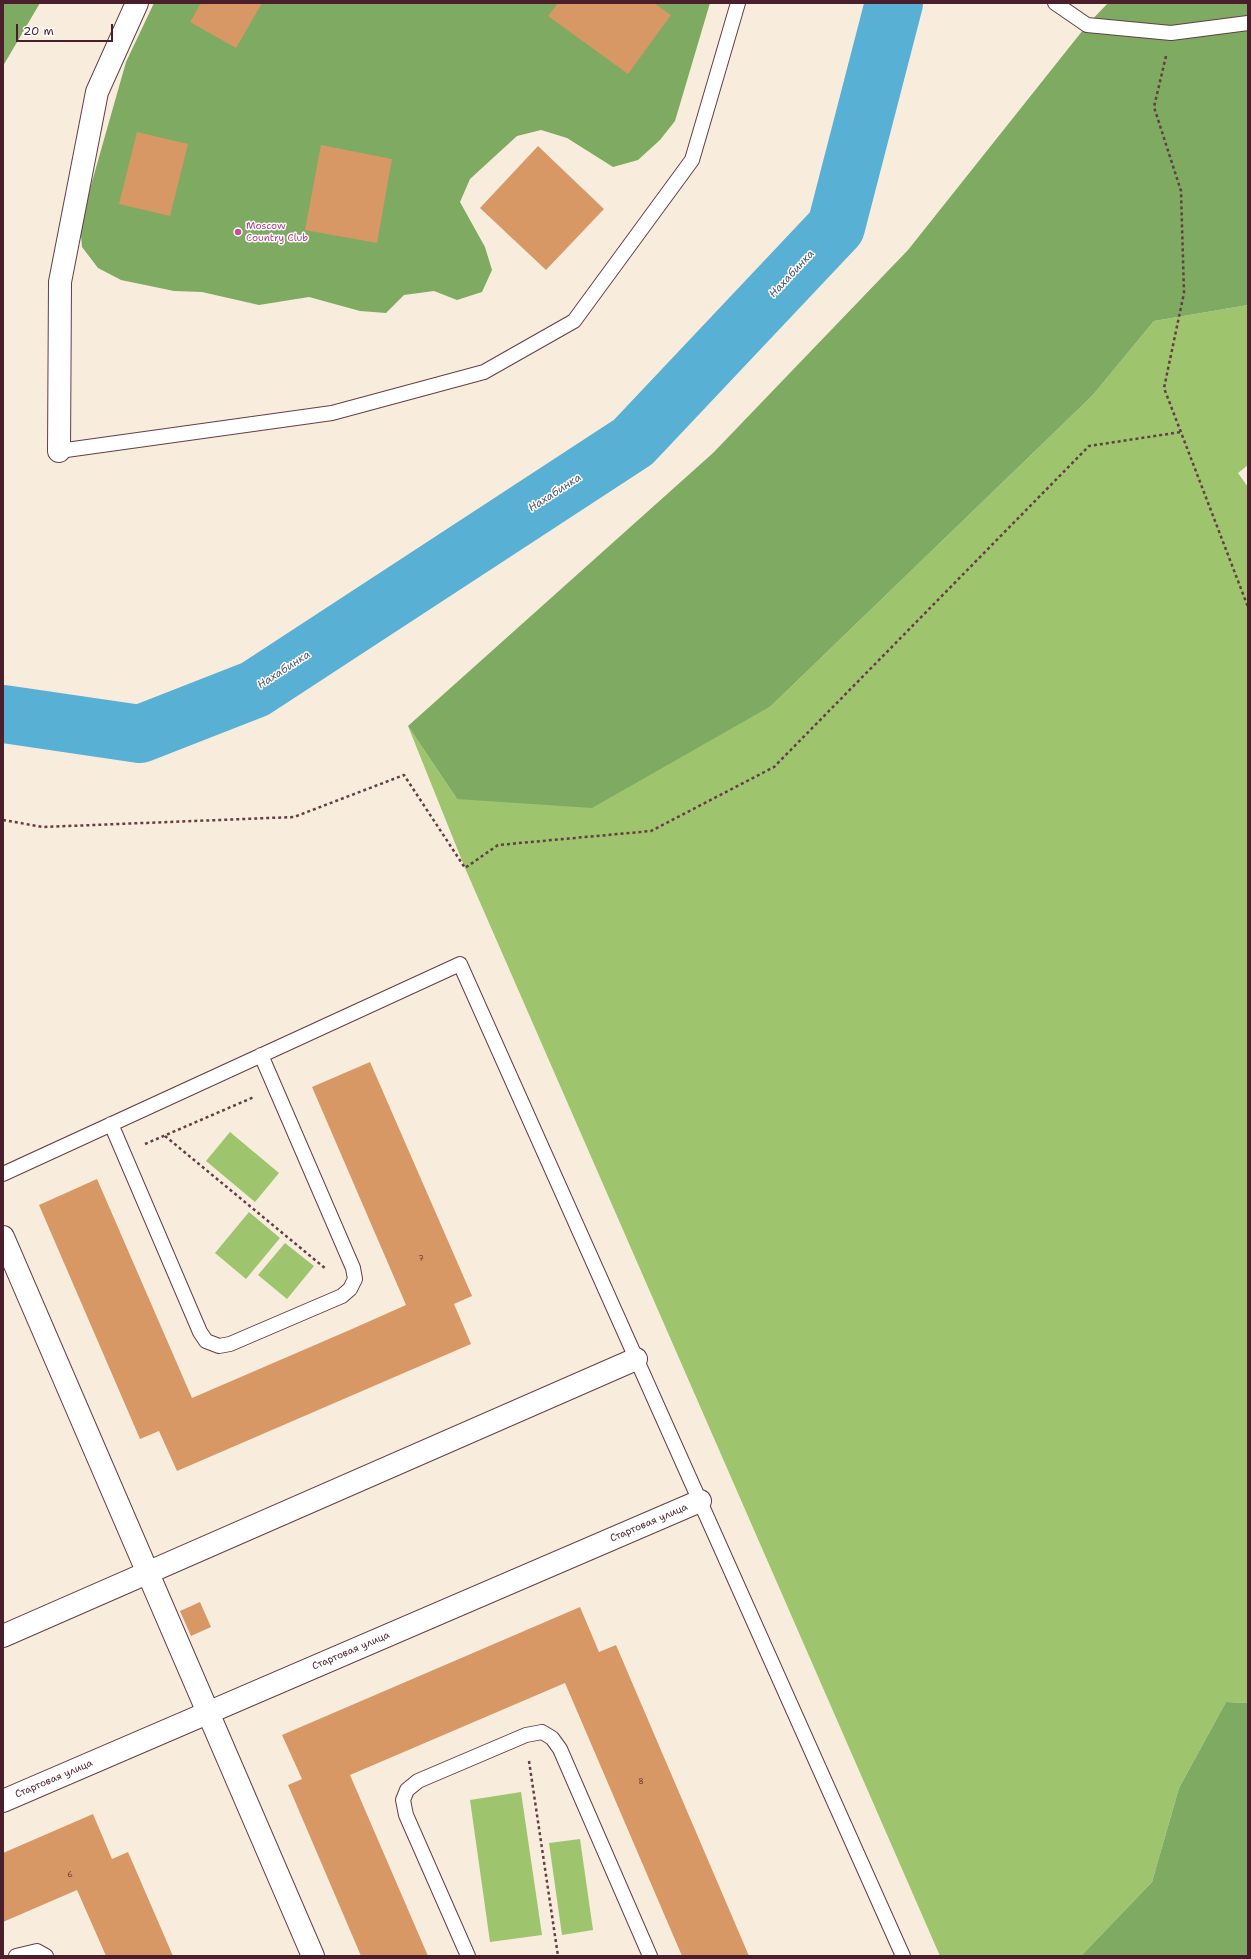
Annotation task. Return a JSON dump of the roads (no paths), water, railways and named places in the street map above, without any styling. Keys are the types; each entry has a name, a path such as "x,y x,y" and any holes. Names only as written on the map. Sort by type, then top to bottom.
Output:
{"street":[{"path":"59,451 60,282 97,92 137,3"},
{"path":"3,1237 313,1956"},
{"path":"3,1636 636,1359"},
{"name":"Стартовая улица","path":"3,1801 700,1501"}],"lane":[{"path":"59,451 332,413 484,372 574,321 692,160 738,3"},
{"path":"1055,3 1087,25 1171,33 1248,23"},
{"path":"3,1174 460,964 903,1956"},
{"path":"110,1124 200,1332 206,1341 219,1346 230,1344 342,1296 350,1289 355,1279 353,1268 261,1055"},
{"path":"468,1956 406,1815 403,1800 407,1790 418,1781 526,1735 542,1732 552,1738 560,1749 650,1956"},
{"path":"16,1956 37,1951 46,1956"}],"waterway":[{"name":"Нахабинка","path":"3,714 140,734 255,689 633,442 836,227 894,3"}],"place":[{"name":"Moscow Country Club","path":"238,232"}]}
